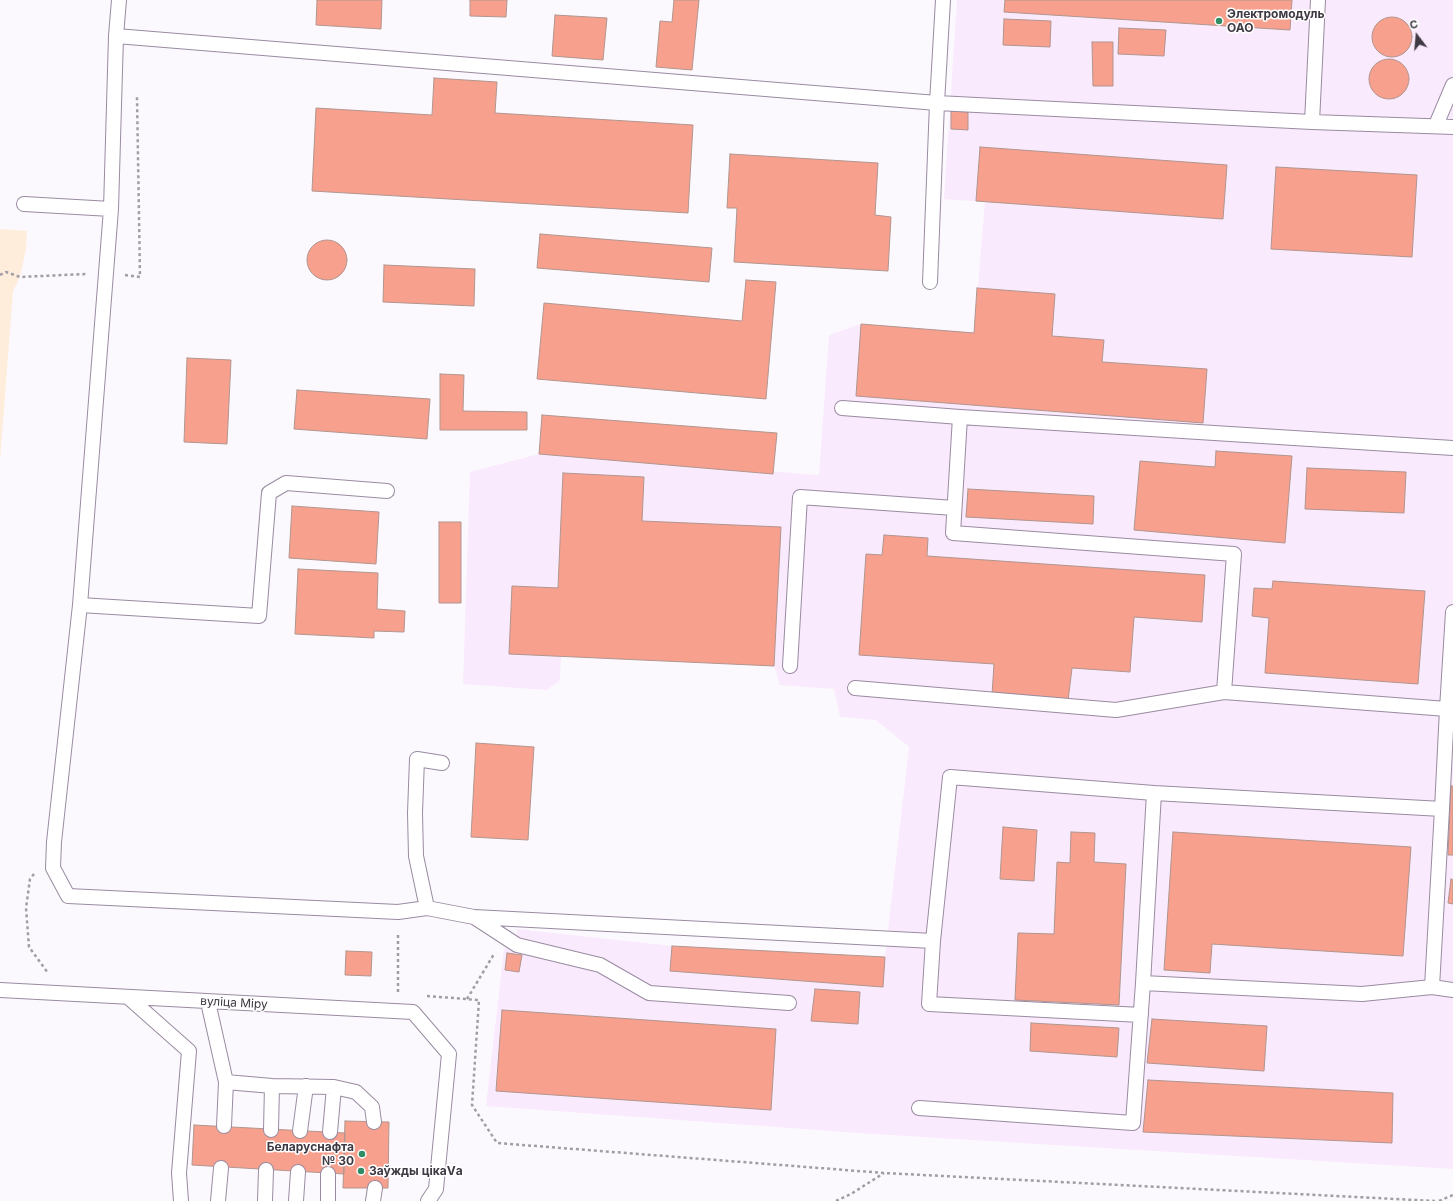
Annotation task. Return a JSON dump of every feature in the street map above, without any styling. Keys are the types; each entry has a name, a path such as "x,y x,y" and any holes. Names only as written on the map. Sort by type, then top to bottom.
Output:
{"lane":[{"path":"119,0 116,36 111,208 80,604 54,842 53,868 68,896 398,912 427,908 474,917 541,919 933,941"},
{"path":"930,282 937,103 943,0"},
{"path":"1312,122 1318,0"},
{"path":"116,36 937,103 1312,122 1436,125 1453,127"},
{"path":"1436,125 1453,85"},
{"path":"24,204 111,208"},
{"path":"842,408 960,418 1453,448"},
{"path":"960,418 953,533 1234,554 1224,692"},
{"path":"80,604 259,616 269,493 286,483 387,491"},
{"path":"790,666 800,497 954,508"},
{"path":"1432,987 1453,612"},
{"path":"855,688 1116,710 1224,692 1447,709"},
{"path":"427,908 416,856 416,758 442,763"},
{"path":"1141,1015 929,1004 933,941 950,777 1154,793 1442,809"},
{"path":"919,1108 1132,1123 1141,1015 1154,793"},
{"path":"474,917 517,945 600,965 649,993 789,1004"},
{"path":"1143,983 1362,994 1432,987 1453,990"},
{"name":"вуліца Міру","path":"0,990 413,1012 450,1054 432,1195"},
{"path":"128,997 189,1051 179,1173 181,1201"},
{"path":"208,1002 226,1082 224,1126"},
{"path":"226,1082 272,1086 334,1087 356,1092 372,1108 374,1122"},
{"path":"272,1086 272,1130"},
{"path":"300,1131 306,1086"},
{"path":"330,1132 334,1087"},
{"path":"218,1201 221,1168"},
{"path":"265,1201 266,1170"},
{"path":"296,1201 298,1172"},
{"path":"328,1174 328,1201"}],"path":[{"path":"34,873 30,879 26,908 29,947 49,973"},
{"path":"398,912 398,994"},
{"path":"467,999 505,937"},
{"path":"421,996 480,1000 472,1105 497,1143 884,1173 1435,1201"},
{"path":"836,1201 851,1194 884,1173"},
{"path":"1439,1201 1453,1195"}],"shaded area":[{"path":"957,0 1453,0 1453,1169 873,1134 486,1106 504,949 517,945 517,929 672,946 885,957 909,747 876,720 840,717 834,689 780,685 774,666 561,656 560,680 547,690 463,684 470,472 539,454 819,475 829,335 861,324 974,332 985,202 944,199"},
{"path":"0,229 27,231 26,249 20,277 13,291 0,461"}],"building":[{"path":"317,0 382,0 381,29 316,25"},
{"path":"470,0 507,0 506,17 470,16"},
{"path":"674,0 699,0 692,70 656,67 660,21 672,22"},
{"name":"Электромодуль ОАО","path":"1005,0 1292,0 1290,30 1004,12"},
{"path":"555,15 607,18 603,60 552,56"},
{"path":"1392,17 1403,20 1409,26 1412,37 1409,48 1403,54 1392,57 1381,54 1375,48 1372,37 1375,26 1381,20"},
{"path":"1004,19 1051,21 1050,47 1003,45"},
{"path":"1119,28 1166,30 1164,56 1118,54"},
{"path":"1092,42 1113,42 1113,86 1093,86"},
{"path":"1389,59 1400,62 1406,68 1409,79 1406,90 1400,96 1389,99 1378,96 1372,90 1369,79 1372,68 1378,62"},
{"path":"434,78 497,82 495,113 693,125 688,213 312,191 316,108 432,115"},
{"path":"951,111 968,112 968,130 951,129"},
{"path":"980,147 1227,165 1223,219 976,201"},
{"path":"730,154 878,163 875,215 891,217 888,271 734,262 737,208 727,208"},
{"path":"1276,167 1417,175 1412,257 1271,249"},
{"path":"540,234 712,248 709,282 537,268"},
{"path":"327,240 338,243 344,249 347,260 344,271 338,277 327,280 316,277 310,271 307,260 310,249 316,243"},
{"path":"384,265 475,269 474,306 383,302"},
{"path":"746,280 776,282 766,399 537,379 544,303 742,321"},
{"path":"977,288 1055,294 1052,336 1104,340 1102,362 1207,369 1203,423 856,396 861,324 974,333"},
{"path":"187,358 231,360 227,444 184,442"},
{"path":"440,374 464,375 463,411 527,412 527,430 440,430"},
{"path":"297,390 430,399 427,439 294,429"},
{"path":"542,415 777,433 773,474 539,454"},
{"path":"1216,451 1292,456 1285,543 1134,530 1140,461 1215,467"},
{"path":"1307,468 1406,472 1404,513 1305,509"},
{"path":"563,473 644,477 642,521 781,527 774,666 509,654 512,586 558,588"},
{"path":"968,489 1094,496 1093,524 966,517"},
{"path":"292,506 379,512 376,564 289,558"},
{"path":"439,522 461,522 461,603 439,603"},
{"path":"884,535 928,538 927,556 1205,575 1202,622 1134,617 1130,672 1072,668 1068,701 992,695 994,664 859,655 866,554 882,555"},
{"path":"298,569 378,573 377,609 405,611 404,632 374,631 374,638 295,634"},
{"path":"1273,581 1425,591 1418,684 1265,673 1269,618 1252,616 1254,588 1272,589"},
{"path":"476,743 534,747 528,840 471,837"},
{"path":"1451,786 1453,786 1453,855 1448,855"},
{"path":"1003,827 1037,830 1034,881 1000,879"},
{"path":"1071,832 1095,833 1094,862 1126,864 1119,1005 1015,1000 1018,933 1054,934 1057,862 1070,863"},
{"path":"1173,832 1411,847 1403,956 1212,944 1210,973 1164,970"},
{"path":"1451,879 1453,880 1453,904 1448,903"},
{"path":"672,946 885,957 883,987 670,971"},
{"path":"346,951 372,952 371,976 345,975"},
{"path":"507,953 522,955 519,972 505,970"},
{"path":"815,989 860,992 858,1024 811,1021"},
{"path":"502,1010 776,1029 771,1110 496,1091"},
{"path":"1152,1019 1267,1026 1264,1071 1147,1063"},
{"path":"1031,1023 1119,1028 1117,1057 1030,1051"},
{"path":"1148,1080 1393,1093 1392,1143 1143,1132"},
{"path":"345,1121 389,1122 388,1188 343,1188"},
{"path":"194,1125 345,1133 344,1174 192,1165"}],"place":[{"name":"Электромодуль ОАО","path":"1219,21"},
{"name":"Беларуснафта № 30","path":"362,1154"},
{"name":"Заўжды цікаVа","path":"361,1171"}]}
